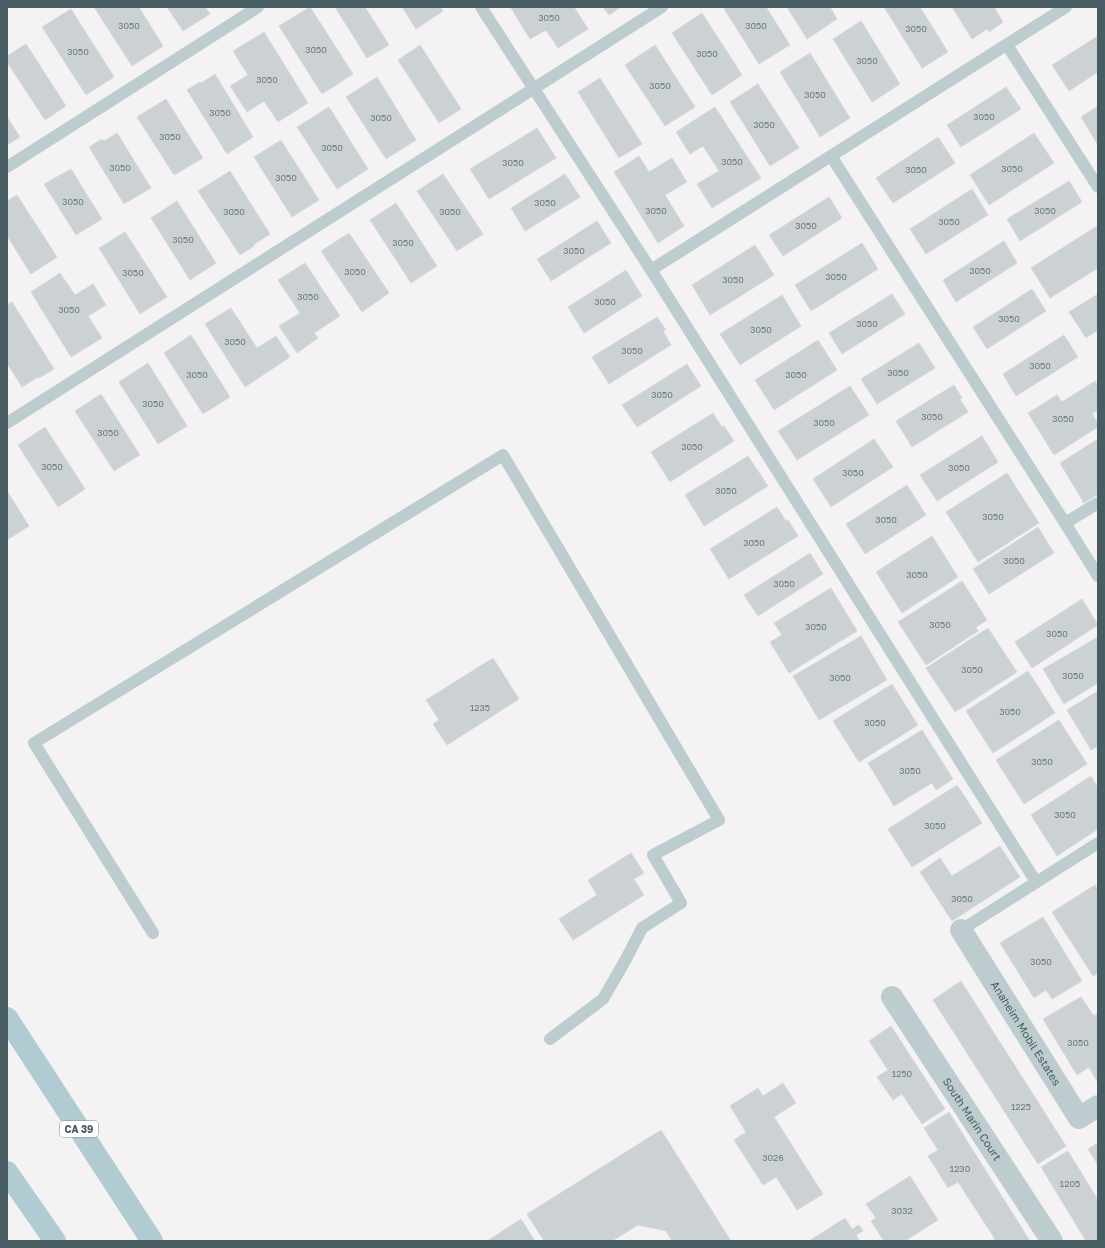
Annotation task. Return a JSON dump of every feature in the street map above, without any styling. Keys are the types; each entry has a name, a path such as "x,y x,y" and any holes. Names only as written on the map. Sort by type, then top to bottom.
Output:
{"main road":[{"name":"CA 39","path":"7,1018 152,1241"},
{"path":"7,1172 55,1241"}],"street":[{"name":"Anaheim Mobil Estates","path":"961,930 1079,1118 1098,1106"},
{"name":"South Marin Court","path":"892,997 1052,1241"}],"lane":[{"path":"7,167 258,7"},
{"path":"482,7 533,89 651,270 1036,882"},
{"path":"7,423 662,7"},
{"path":"651,270 1066,7"},
{"path":"1007,45 1098,187"},
{"path":"831,156 1098,576"},
{"path":"153,933 34,743 503,455 719,820 653,855 681,902 642,928 603,999 550,1039"},
{"path":"1064,523 1098,503"},
{"path":"961,930 1098,842"}],"building":[{"path":"94,7 139,7 163,46 132,66"},
{"path":"167,7 205,7 210,14 183,31"},
{"path":"310,7 353,74 322,94 279,26"},
{"path":"335,7 365,7 389,45 367,58"},
{"path":"402,7 440,7 443,11 416,29"},
{"path":"574,7 588,29 558,48 546,30 530,39 511,8"},
{"path":"603,7 621,7 609,15"},
{"path":"723,7 766,7 790,45 759,64"},
{"path":"787,7 830,7 837,19 807,39"},
{"path":"884,7 920,7 948,52 922,68"},
{"path":"952,7 994,7 1003,22 989,32 987,29 972,39"},
{"path":"71,9 114,77 86,95 42,27"},
{"path":"702,13 742,75 712,95 672,33"},
{"path":"861,21 900,84 872,102 833,39"},
{"path":"264,32 308,103 278,122 264,101 247,112 230,86 248,75 233,51"},
{"path":"1098,36 1098,72 1069,91 1052,65"},
{"path":"26,44 66,106 45,120 7,62 7,56"},
{"path":"420,45 461,109 439,123 398,60"},
{"path":"655,45 695,107 665,126 625,65"},
{"path":"810,53 850,118 820,137 780,72"},
{"path":"215,74 253,137 227,154 187,90"},
{"path":"377,77 416,140 386,159 346,97"},
{"path":"600,78 642,144 619,158 578,92"},
{"path":"758,84 799,148 770,166 730,102"},
{"path":"1006,87 1021,109 961,147 947,125"},
{"path":"166,99 203,158 174,175 137,117"},
{"path":"1098,106 1098,145 1081,117"},
{"path":"329,107 368,169 337,189 297,127"},
{"path":"715,107 761,178 712,208 697,184 719,171 703,146 690,154 676,132"},
{"path":"7,117 20,137 7,145"},
{"path":"537,128 556,158 489,199 470,169"},
{"path":"117,133 151,188 124,204 89,147 102,139 104,141"},
{"path":"1034,133 1054,163 989,205 970,175"},
{"path":"938,137 955,163 893,203 876,178"},
{"path":"281,140 319,200 292,217 254,157"},
{"path":"639,156 649,172 672,158 687,182 665,195 684,226 658,243 614,172"},
{"path":"71,169 102,219 76,235 44,184"},
{"path":"230,171 270,234 240,255 198,191"},
{"path":"443,174 483,234 457,251 417,191"},
{"path":"565,174 580,197 525,231 511,208"},
{"path":"1069,181 1082,202 1020,241 1007,219"},
{"path":"972,189 988,215 926,254 910,229"},
{"path":"17,195 57,257 31,274 7,236 7,201"},
{"path":"829,197 842,218 783,256 769,235"},
{"path":"177,201 216,263 190,280 151,218"},
{"path":"396,203 437,266 411,283 370,220"},
{"path":"597,221 611,243 551,281 537,259"},
{"path":"1097,226 1098,268 1050,298 1031,268"},
{"path":"125,232 167,297 140,314 99,248"},
{"path":"349,233 389,293 362,312 321,251"},
{"path":"1004,241 1017,263 956,302 943,280"},
{"path":"862,243 878,269 811,311 795,285"},
{"path":"755,245 774,275 710,315 692,285"},
{"path":"305,263 340,316 314,333 318,338 297,353 279,326 300,313 278,280"},
{"path":"626,270 642,296 584,333 568,307"},
{"path":"60,273 75,295 93,284 106,305 88,316 102,338 71,357 31,292"},
{"path":"1032,289 1046,311 987,349 973,327"},
{"path":"892,294 905,314 842,354 829,333"},
{"path":"1098,294 1098,330 1086,338 1069,312"},
{"path":"782,295 801,326 740,365 720,334"},
{"path":"12,302 54,369 22,387 7,363 7,305"},
{"path":"231,308 257,348 276,336 290,357 245,387 205,324"},
{"path":"657,317 666,330 663,331 671,345 609,384 592,357"},
{"path":"191,335 230,397 203,414 164,353"},
{"path":"1064,335 1078,357 1016,396 1003,374"},
{"path":"818,340 837,370 774,410 755,380"},
{"path":"919,343 935,368 877,404 861,379"},
{"path":"148,363 187,426 158,444 119,382"},
{"path":"687,364 701,386 637,427 622,405"},
{"path":"1095,381 1098,386 1098,410 1092,414 1098,423 1098,427 1054,455 1028,413 1057,395 1062,402"},
{"path":"954,385 968,412 912,447 896,421"},
{"path":"850,386 869,415 797,460 778,431"},
{"path":"101,394 140,455 114,471 75,411"},
{"path":"713,413 734,441 670,482 651,452"},
{"path":"45,427 85,489 58,507 18,445"},
{"path":"982,436 998,462 937,501 920,475"},
{"path":"874,439 893,467 831,507 813,479"},
{"path":"1098,439 1098,494 1084,503 1060,463"},
{"path":"748,456 768,486 704,526 685,495"},
{"path":"1007,473 1039,523 978,562 946,512"},
{"path":"907,485 926,515 865,554 846,524"},
{"path":"7,491 29,526 7,540"},
{"path":"777,507 786,521 788,520 798,536 729,579 710,549"},
{"path":"1038,527 1054,553 989,594 973,569"},
{"path":"932,536 958,577 902,613 876,572"},
{"path":"810,553 823,574 758,616 744,595"},
{"path":"962,581 987,620 976,627 978,631 926,665 898,622"},
{"path":"831,588 857,631 789,673 770,642 782,635 774,623"},
{"path":"1082,599 1098,625 1032,668 1015,642"},
{"path":"988,628 1017,672 955,712 926,668"},
{"path":"861,636 887,680 819,720 793,676"},
{"path":"1098,637 1098,683 1064,704 1043,669"},
{"path":"493,658 519,699 447,745 433,724 439,720 426,700"},
{"path":"1028,671 1055,713 993,753 966,711"},
{"path":"892,684 918,725 859,762 833,721"},
{"path":"1098,691 1098,746 1091,750 1067,710"},
{"path":"1059,720 1087,764 1024,804 996,760"},
{"path":"922,730 953,779 936,790 932,783 894,806 868,763"},
{"path":"1091,776 1098,788 1098,829 1057,856 1031,815"},
{"path":"957,785 982,823 912,867 888,829"},
{"path":"1000,846 1020,877 952,921 920,872 940,858 952,876"},
{"path":"631,853 644,873 634,879 644,895 573,940 559,919 597,895 588,880"},
{"path":"1095,885 1098,890 1098,973 1093,976 1052,912"},
{"path":"1043,917 1082,981 1052,999 1046,990 1034,998 1000,943"},
{"path":"961,981 1066,1146 1038,1164 933,1000"},
{"path":"1081,997 1094,1016 1098,1013 1098,1083 1089,1067 1077,1075 1043,1019"},
{"path":"891,1026 945,1109 922,1124 902,1094 893,1100 877,1077 888,1070 869,1041"},
{"path":"783,1083 796,1103 774,1117 823,1194 797,1210 776,1177 763,1185 734,1140 746,1132 730,1106 758,1088 763,1096"},
{"path":"949,1112 1030,1241 992,1241 995,1239 958,1182 948,1188 928,1156 938,1150 924,1128"},
{"path":"661,1130 731,1241 672,1241 666,1231 638,1225 612,1241 544,1241 527,1214"},
{"path":"1098,1143 1098,1165 1088,1149"},
{"path":"1068,1151 1098,1200 1098,1241 1086,1241 1041,1167"},
{"path":"910,1176 938,1220 905,1241 884,1241 871,1221 876,1218 866,1204"},
{"path":"845,1218 852,1229 859,1225 863,1231 856,1235 859,1241 809,1241"},
{"path":"521,1219 535,1241 487,1241"}]}
